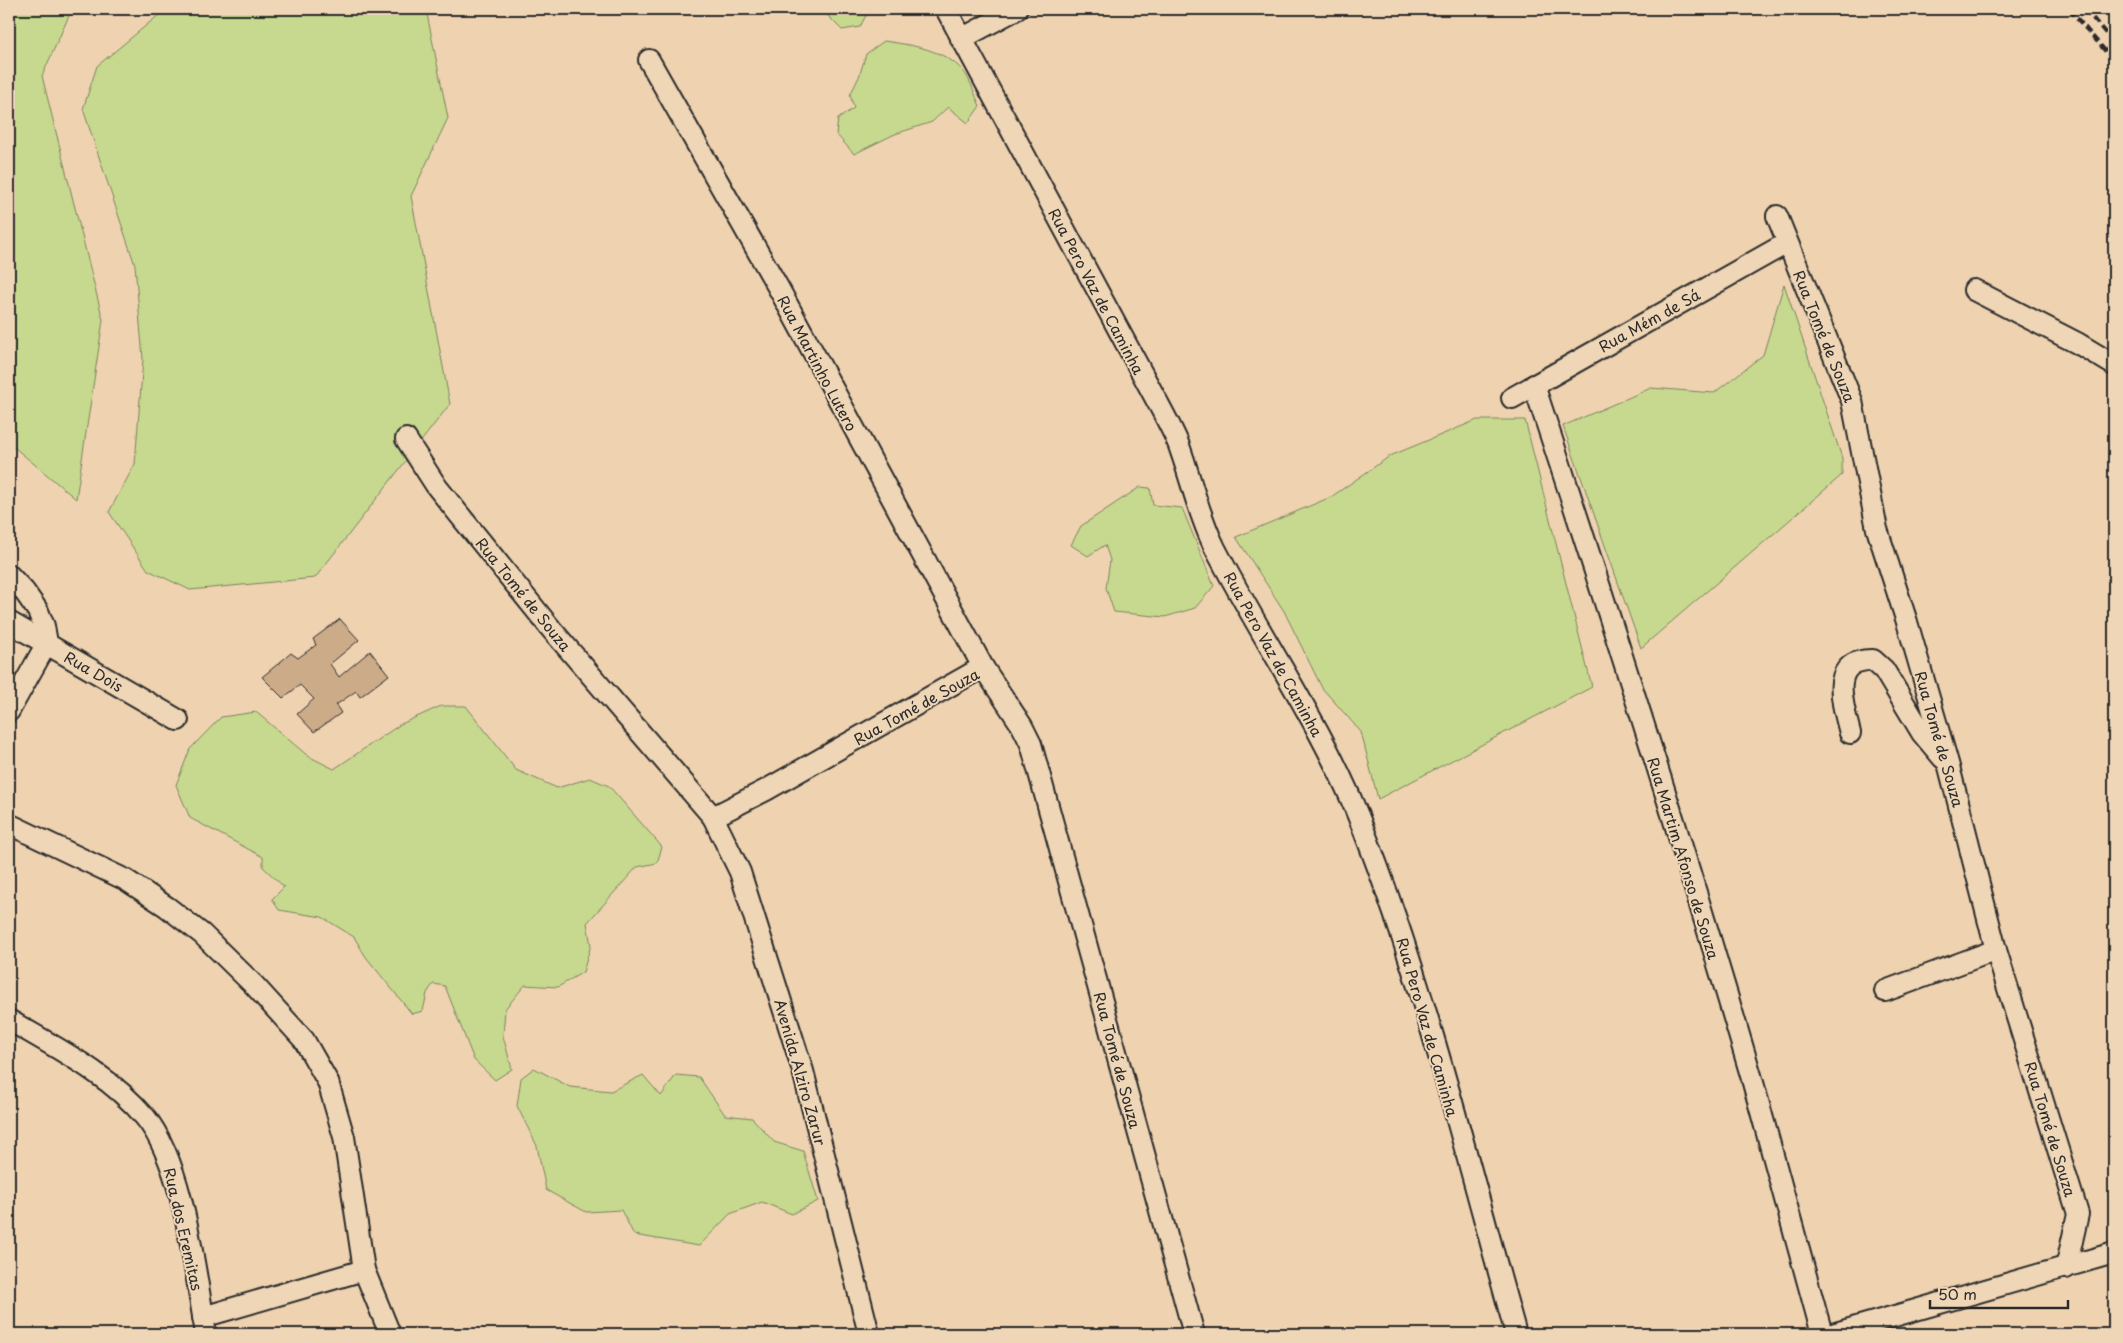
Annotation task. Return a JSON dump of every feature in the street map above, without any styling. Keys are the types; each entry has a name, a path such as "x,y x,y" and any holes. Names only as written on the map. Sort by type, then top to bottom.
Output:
{"street":[{"name":"Rua Pero Vaz de Caminha","path":"946,9 1158,402 1177,442 1201,516 1215,548 1310,716 1360,821 1414,972 1516,1334"},
{"path":"961,39 1017,9"},
{"name":"Rua Martinho Lutero","path":"649,60 779,289 983,668"},
{"name":"Rua Tomé de Souza","path":"1777,216 1852,401 1877,529 1907,622 1948,763 1996,950 2078,1214 2066,1268"},
{"name":"Rua Mém de Sá","path":"1512,398 1788,243"},
{"path":"1974,290 2079,344 2114,365"},
{"name":"Rua Martim Afonso de Souza","path":"1534,385 1591,559 1752,1080 1822,1334"},
{"name":"Rua Tomé de Souza","path":"406,439 437,487 540,615 714,817 766,790 983,668 1022,726 1031,744 1194,1334"},
{"path":"9,575 24,591 38,611 44,626 47,643 9,711"},
{"name":"Rua Dois","path":"9,622 178,720"},
{"path":"1850,733 1842,698 1842,679 1851,665 1860,660 1873,660 1884,670 1922,733 1948,763"},
{"name":"Avenida Alziro Zarur","path":"714,817 740,872 803,1071 869,1334"},
{"path":"9,824 126,880 167,907 202,934 304,1040 328,1082 344,1137 364,1270 390,1334"},
{"path":"1885,991 1996,950"},
{"name":"Rua dos Eremitas","path":"9,1020 114,1086 145,1117 166,1152 179,1195 190,1244 204,1326"},
{"path":"1832,1334 2114,1253"},
{"path":"204,1326 364,1270"}],"green space":[{"path":"9,9 72,9 42,76 103,320 76,499 9,443"},
{"path":"166,9 426,9 448,118 411,196 450,404 315,578 190,590 148,570 109,512 135,464 143,359 135,265 83,109 97,66"},
{"path":"809,9 873,9 865,17 860,27 842,30 826,14 813,12"},
{"path":"884,41 916,46 937,53 963,71 971,83 980,106 968,123 948,107 932,122 895,134 854,154 836,134 838,119 854,108 850,95 859,77 866,54"},
{"path":"1784,284 1842,458 1842,475 1641,648 1563,426 1651,388 1714,393 1763,355"},
{"path":"1477,420 1525,420 1592,687 1378,799 1361,732 1322,688 1284,611 1236,537 1331,497 1390,456"},
{"path":"1140,487 1150,488 1153,505 1182,508 1214,586 1195,608 1165,617 1114,612 1106,588 1110,560 1105,545 1088,556 1071,545 1081,526"},
{"path":"441,706 466,706 516,770 557,788 590,778 609,786 662,847 657,863 637,867 587,923 591,945 583,972 558,987 525,985 505,1009 503,1036 512,1069 495,1080 474,1060 445,986 433,984 427,993 423,1011 412,1014 366,957 354,937 322,917 279,910 272,899 284,887 263,867 263,857 190,818 176,785 190,749 221,717 256,712 308,756 334,769 401,724"},
{"path":"534,1068 570,1087 611,1091 643,1075 661,1096 676,1075 699,1077 725,1115 752,1118 774,1142 803,1151 818,1201 792,1214 762,1202 730,1214 699,1246 634,1235 621,1210 586,1212 546,1190 537,1146 517,1106 521,1078"}],"building":[{"path":"340,619 359,640 330,664 339,677 370,651 389,675 360,697 356,691 336,705 341,713 314,732 297,714 314,699 300,685 283,698 262,677 291,653 298,658 316,645 313,639"}],"railway":[{"path":"2069,9 2114,61"},
{"path":"2085,9 2114,43"}]}
